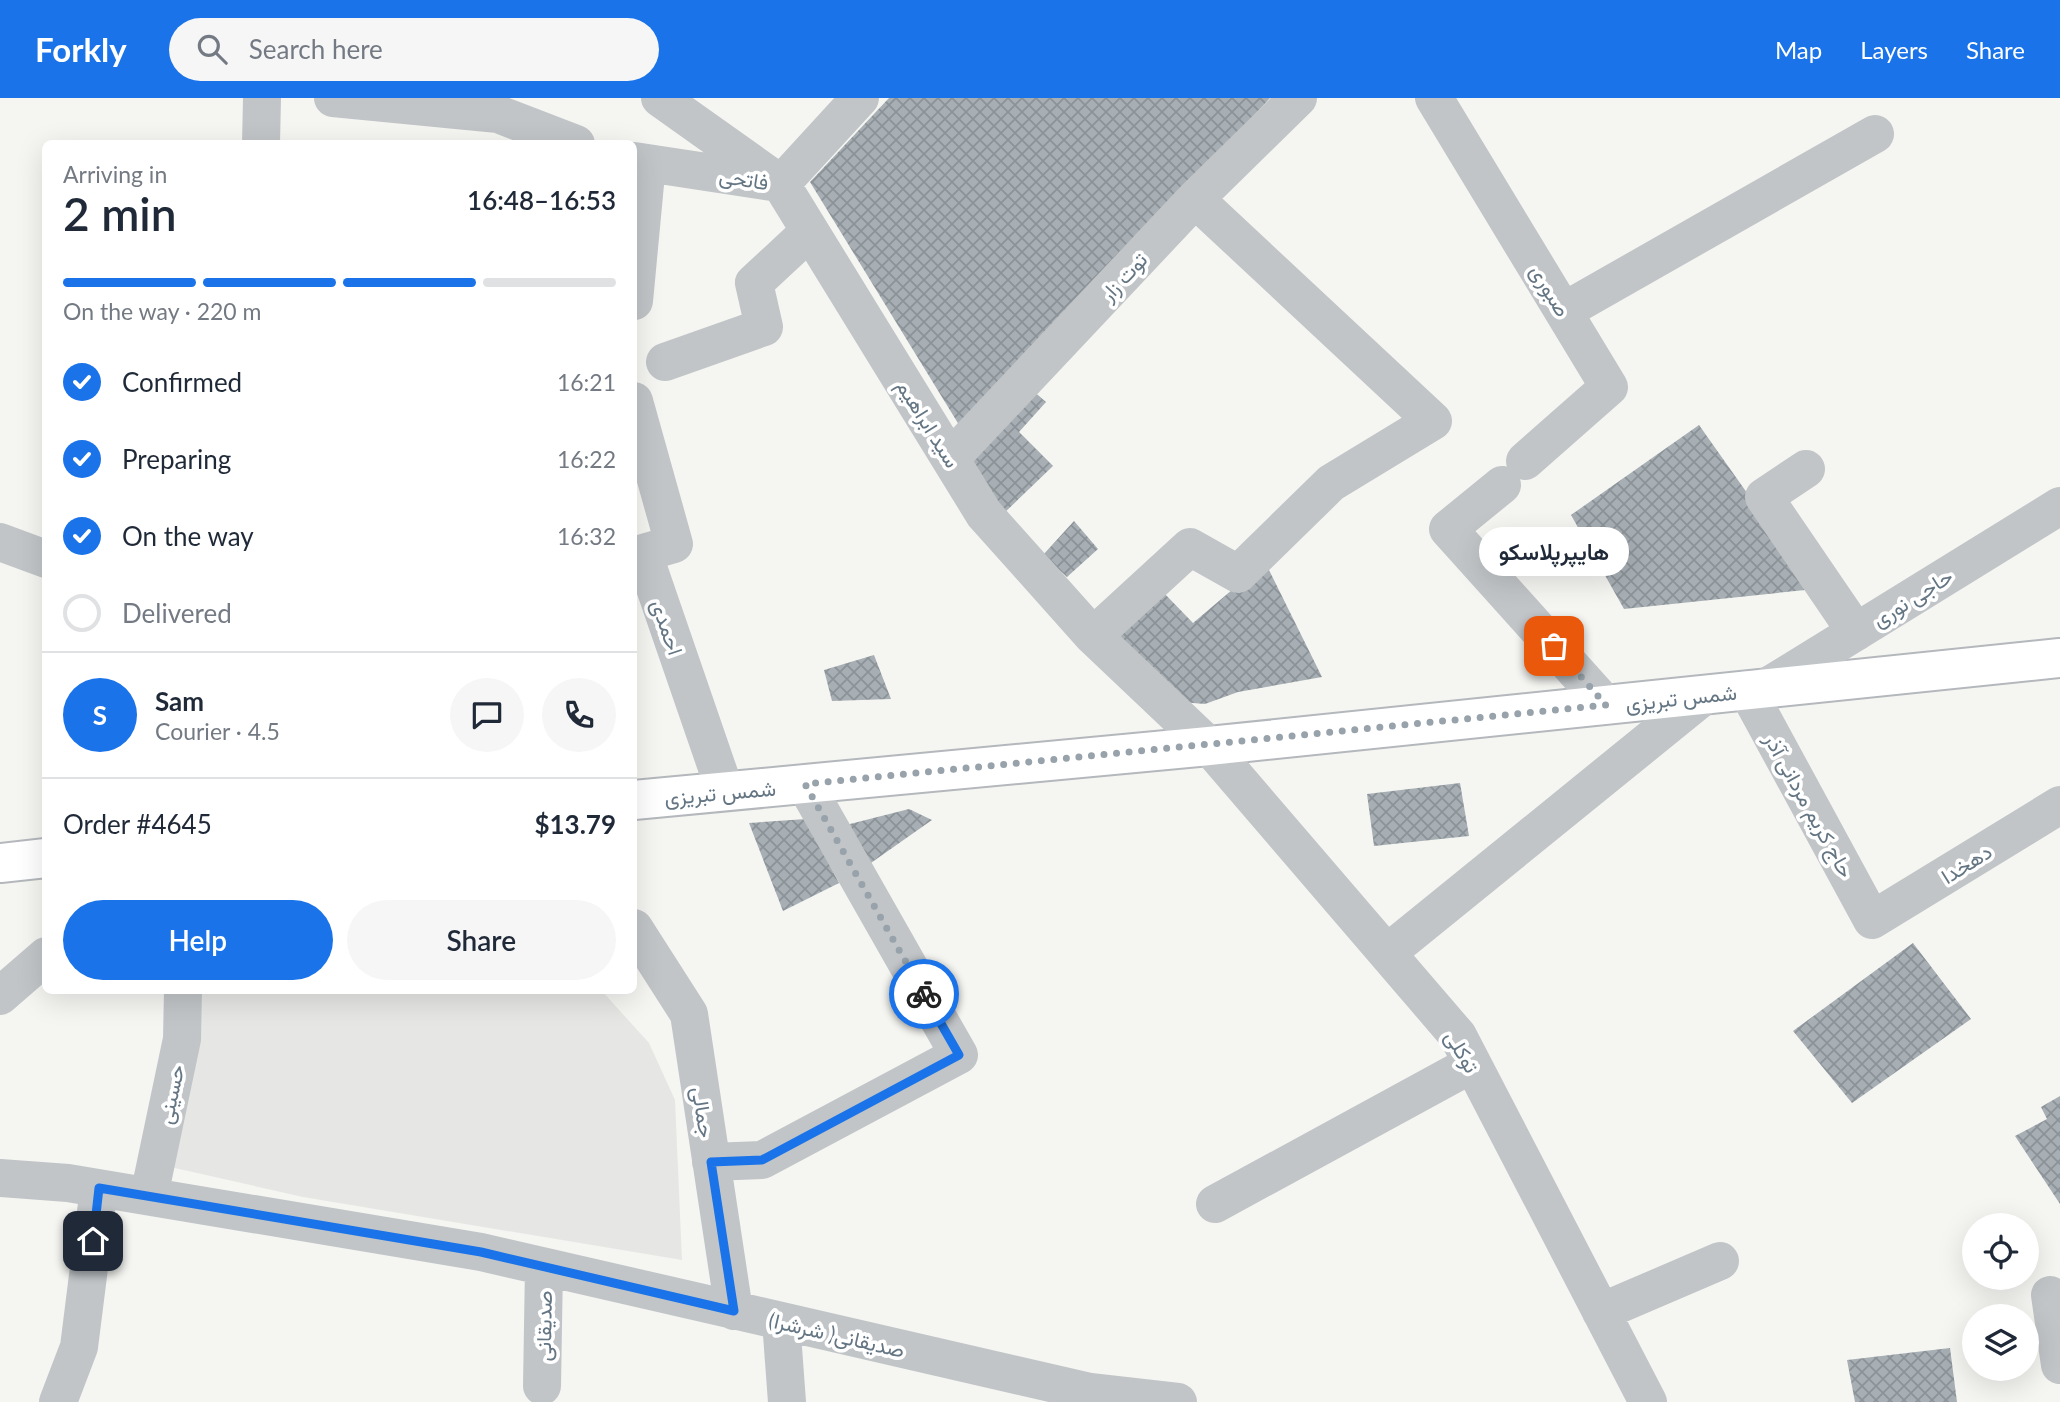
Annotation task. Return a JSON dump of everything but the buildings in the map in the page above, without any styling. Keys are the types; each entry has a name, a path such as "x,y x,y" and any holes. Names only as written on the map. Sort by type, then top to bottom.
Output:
{"main road":[{"name":"شمس تبریزی","path":"637,800 1209,746 2060,658"},
{"path":"0,863 42,858"}],"street":[{"path":"261,140 262,98"},
{"path":"333,98 498,114 566,140"},
{"name":"سید ابراهیم","path":"660,98 781,184 984,514 1093,636 1209,746"},
{"name":"فاتحی","path":"640,162 781,184 860,98"},
{"name":"توت زار","path":"951,458 1195,200 1298,98"},
{"name":"صبوری","path":"1434,98 1609,387 1448,528 1606,705"},
{"path":"1564,311 1875,134"},
{"path":"637,232 640,162"},
{"path":"1093,636 1190,547 1238,574 1331,483 1433,421 1195,200"},
{"path":"665,362 764,327 754,283 810,231"},
{"name":"احمدی","path":"637,412 674,544 643,553 725,791"},
{"path":"1806,469 1764,497 1856,632"},
{"name":"حاجی نوری","path":"1756,689 1856,632 2060,506"},
{"path":"0,542 42,558"},
{"name":"حاج کریم مردانی آذر","path":"1756,689 1872,920"},
{"path":"1387,953 1705,695"},
{"name":"توکلی","path":"1209,746 1458,1036 1648,1402"},
{"path":"711,1162 762,1160 959,1055 805,784"},
{"name":"دهخدا","path":"1872,920 2060,805"},
{"name":"جمالی","path":"637,933 689,1014 734,1311"},
{"path":"0,996 42,959"},
{"name":"حسینی","path":"149,1196 182,1039 183,994"},
{"path":"1215,1204 1472,1065"},
{"name":"(شرشرا )صدیقانی","path":"0,1178 99,1188 481,1252 1108,1398 1178,1402"},
{"path":"58,1402 79,1347 99,1188"},
{"path":"1601,1312 1720,1261"},
{"name":"صدیقانی","path":"542,1386 544,1267"},
{"path":"2050,1295 2060,1365"},
{"path":"781,1321 787,1402"}],"shaded area":[{"path":"196,994 605,994 649,1043 675,1100 682,1260 303,1197 166,1166"}],"way so far":[{"path":"924,994 805,784 1606,705 1554,646"}],"place":[{"name":"هایپرپلاسکو","path":"1554,646"}],"route":[{"path":"93,1241 99,1188 481,1252 734,1311 711,1162 762,1160 959,1055 924,994"}]}
